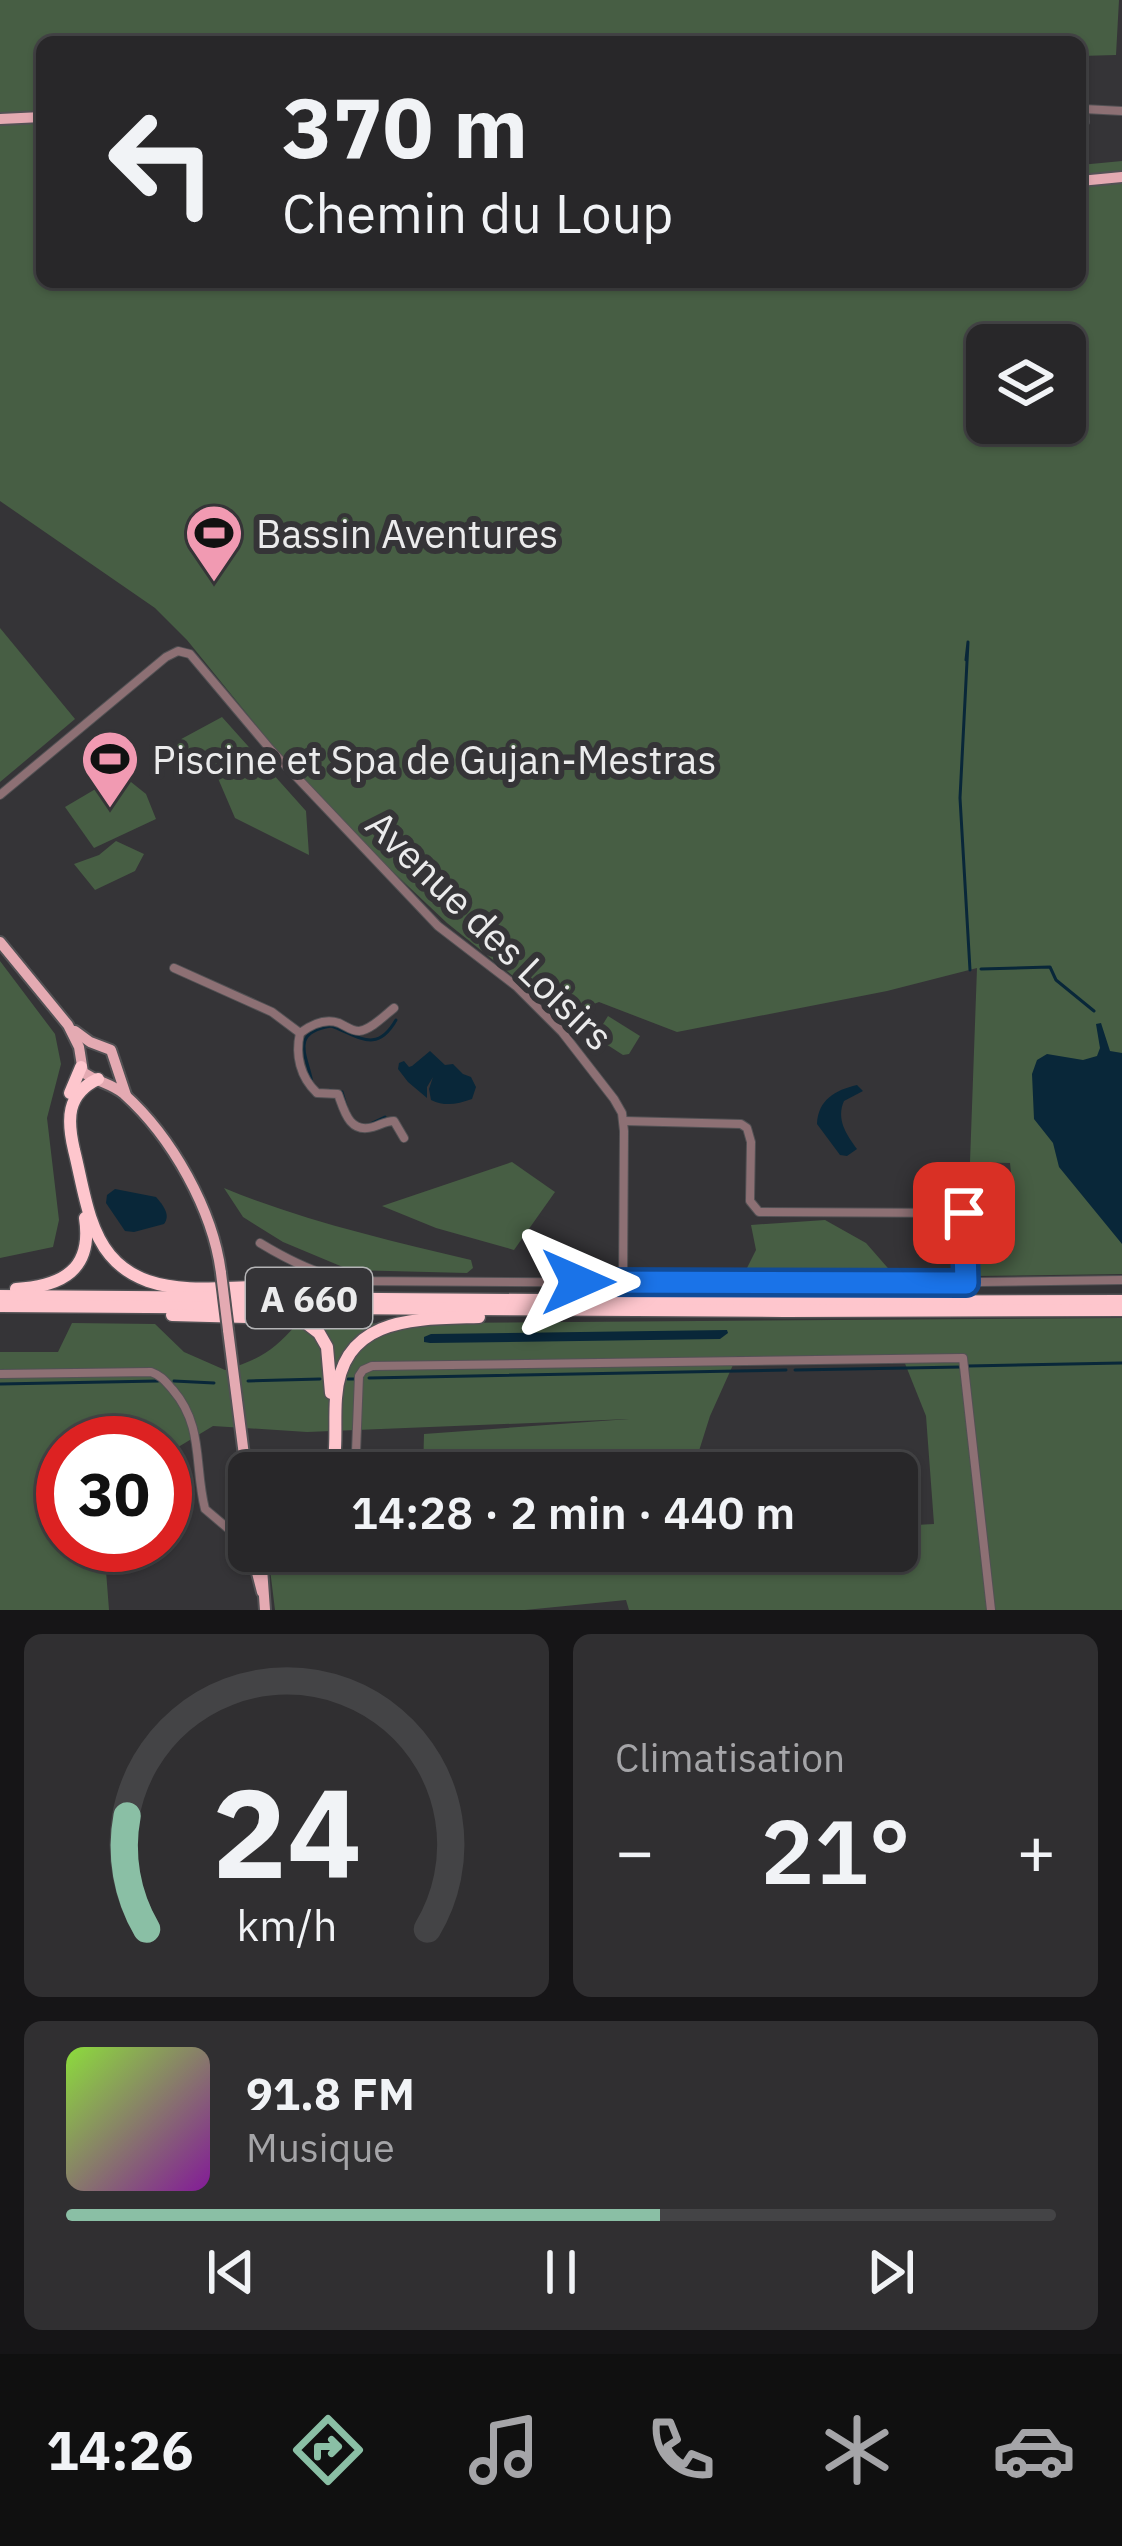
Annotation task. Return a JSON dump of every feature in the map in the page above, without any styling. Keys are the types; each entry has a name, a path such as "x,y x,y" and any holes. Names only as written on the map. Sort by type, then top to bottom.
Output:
{"highway":[{"path":"0,1293 56,1282 70,1273 83,1254 86,1222 63,1121 81,1062"},
{"path":"98,1079 74,1098 69,1129 96,1230 112,1257 135,1276 179,1287 413,1292 514,1300"},
{"path":"0,1293 102,1302 136,1313 298,1320 312,1327 327,1347 329,1452"},
{"name":"A 660","path":"102,1302 1122,1300"},
{"path":"0,1306 102,1302"},
{"name":"A 660","path":"102,1302 697,1311 1122,1310"},
{"path":"335,1452 341,1371 365,1337 388,1325 415,1319 697,1311"}],"main road":[{"path":"0,118 36,117"},
{"path":"1086,180 1122,177"},
{"path":"0,942 68,1025 87,1076 112,1085 130,1100 194,1188 211,1230 220,1274 245,1452"},
{"path":"68,1025 111,1050 130,1100"},
{"path":"81,1062 86,1048 96,1045"},
{"path":"98,1079 108,1076 115,1066"},
{"path":"257,1572 265,1610"},
{"path":"262,1572 262,1592"}],"street":[{"path":"1086,109 1122,111"},
{"name":"Avenue des Loisirs","path":"0,795 166,657 178,651 190,654 298,781 438,926 516,986 562,1032 610,1092 623,1121"},
{"path":"174,968 272,1012 300,1033"},
{"path":"394,1008 360,1031 325,1021 310,1025 300,1033 298,1053 308,1085 317,1093 338,1094 343,1113 353,1125 368,1129 394,1120 404,1138"},
{"path":"622,1282 623,1121 710,1122 747,1128 752,1142 750,1201 759,1212 964,1213 966,1283"},
{"path":"260,1243 324,1274 352,1281 1122,1280"},
{"path":"356,1452 359,1376 372,1366 963,1358 992,1610"},
{"path":"0,1374 151,1372 161,1376 189,1412 204,1506 228,1528"},
{"path":"218,1518 228,1515"}],"green space":[{"path":"0,0 1119,0 1116,55 1086,56 1086,36 36,36 36,288 1086,288 1086,164 1122,161 1122,1274 973,1276 971,1194 1013,1192 1010,1163 970,1162 977,968 887,991 677,1032 599,1002 563,1016 447,923 316,799 187,640 155,608 0,501"},
{"path":"0,628 75,719 0,782"},
{"path":"222,717 306,811 309,855 235,818 211,762 172,744"},
{"name":"Piscine et Spa de Gujan-Mestras","path":"121,774 146,794 156,819 94,848 65,807"},
{"path":"116,841 144,854 135,871 95,890 74,864 99,855"},
{"path":"0,961 55,1034 61,1064 47,1118 59,1220 53,1247 0,1258"},
{"path":"608,1016 640,1036 629,1054 595,1037"},
{"path":"512,1162 555,1192 514,1250 436,1228 382,1206"},
{"path":"224,1188 315,1220 471,1260 473,1268 467,1273 350,1270 283,1242 243,1217"},
{"path":"825,1220 866,1243 894,1275 745,1272 756,1250 751,1225"},
{"path":"1122,1318 1122,1610 629,1610 626,1600 525,1610 275,1610 270,1572 918,1572 918,1525 934,1524 926,1416 902,1356 737,1356 699,1452 424,1452 424,1434 629,1419 307,1432 213,1426 192,1439 192,1416 36,1416 36,1572 106,1572 109,1610 0,1610 0,1352 58,1352 72,1323 155,1324 184,1352 225,1370 265,1353 297,1324"}],"water":[{"path":"1101,1023 1110,1051 1122,1053 1122,1244 1059,1167 1053,1143 1034,1119 1032,1074 1037,1060 1047,1054 1083,1060 1097,1056 1096,1024"},
{"path":"430,1051 445,1065 453,1064 471,1077 476,1087 472,1099 436,1102 429,1089 433,1077 427,1087 427,1098 408,1082 399,1063 412,1066"},
{"path":"857,1085 863,1091 844,1101 841,1114 857,1149 840,1155 817,1124 818,1116 829,1097"},
{"path":"115,1189 156,1197 166,1214 164,1224 125,1231 106,1203"},
{"path":"727,1330 720,1339 424,1342 431,1334"}],"waterway":[{"path":"966,660 968,642 960,798 970,970"},
{"path":"981,969 1050,967 1056,980 1094,1011"},
{"path":"312,1083 304,1047 309,1034 331,1026 374,1040 396,1020"},
{"path":"330,1090 342,1092 346,1106"},
{"path":"370,1124 385,1117"},
{"path":"968,1366 1122,1363"},
{"path":"795,1370 961,1367"},
{"path":"369,1378 786,1370"},
{"path":"248,1381 320,1379"},
{"path":"348,1379 354,1379"},
{"path":"0,1384 158,1381"},
{"path":"174,1381 214,1383"}],"place":[{"name":"Bassin Aventures","path":"214,584"},
{"name":"Piscine et Spa de Gujan-Mestras","path":"110,810"}],"route":[{"path":"578,1282 966,1283 964,1213"}]}
